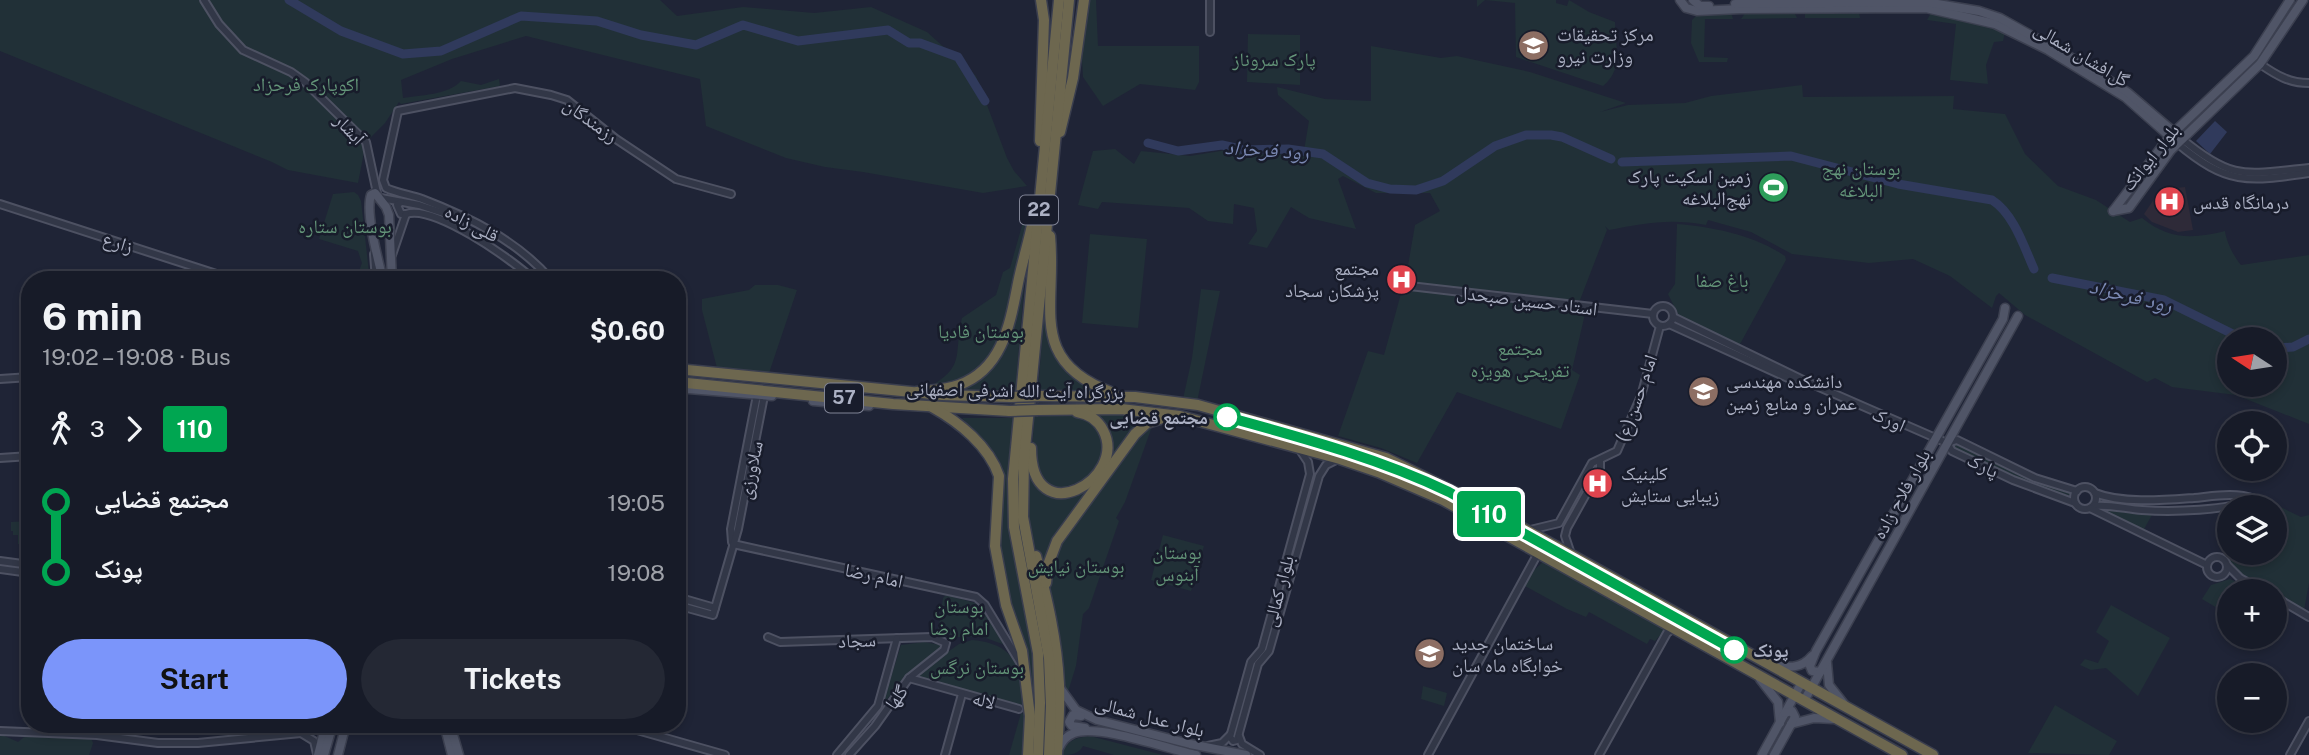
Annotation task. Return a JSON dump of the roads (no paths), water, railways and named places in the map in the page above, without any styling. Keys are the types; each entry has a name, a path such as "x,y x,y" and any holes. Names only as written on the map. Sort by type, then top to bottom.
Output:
{"highway":[{"path":"917,392 962,384 982,371 996,355 1010,320 1043,177 1040,141 1044,12 1041,0"},
{"name":"22","path":"1038,755 1038,653 1013,517 1013,479 1059,0"},
{"name":"22","path":"1049,755 1049,658 1026,537 1023,501 1034,408 1048,210 1069,0"},
{"path":"1054,153 1073,78 1084,0"},
{"path":"1048,210 1052,251 1050,320 1053,342 1067,365 1089,384 1123,396"},
{"name":"بزرگراه آیت الله اشرفی اصفهانی","path":"686,370 957,396 1147,397 1200,406 1386,458 1528,530 1846,706"},
{"name":"بزرگراه آیت الله اشرفی اصفهانی","path":"686,383 932,407 1010,411 1034,408 1132,410 1181,416 1340,459 1423,490 1671,631 1902,755"},
{"path":"932,407 967,430 997,470 1000,489 995,546 1004,598 1022,651 1030,716 1028,755"},
{"path":"1034,408 1031,462 1035,476 1050,491 1069,493 1085,486 1100,470 1106,456 1107,439 1101,426 1089,415 1052,410"},
{"path":"1046,594 1048,565 1057,541 1135,434 1151,421 1181,416"},
{"path":"1023,501 1046,594 1059,686 1057,755"},
{"path":"1774,685 1784,681 1781,670"},
{"path":"1828,714 1824,703 1827,700 1835,700"},
{"name":"57","path":"1846,706 1933,755"}],"main road":[{"name":"گل‌افشان شمالی","path":"1679,0 1686,8 1698,11 1926,8 1996,24 2048,50 2125,97 2171,134"},
{"name":"گل‌افشان شمالی","path":"1693,0 1704,6 1926,2 1979,12 2013,24 2097,72 2127,92 2171,134"},
{"name":"بلوار ایوانک","path":"2290,0 2254,55 2171,134 2113,211 2129,208 2179,141 2260,64 2303,0"},
{"path":"2171,134 2179,141"},
{"path":"381,271 372,230 369,200 371,195 379,196 389,215 391,271"},
{"path":"372,230 382,220 386,220 389,226"},
{"name":"بلوار فلاح زاده","path":"1816,651 2003,319 2005,308"},
{"name":"بلوار فلاح زاده","path":"1762,755 1785,713 1828,657 2018,316"},
{"path":"686,389 874,407 892,404"},
{"path":"1856,581 1861,575 1866,575 1867,587"},
{"path":"1767,663 1798,667 1816,651"},
{"path":"1816,651 1810,666 1812,671 1819,672"},
{"path":"1828,657 1826,671 1829,685 1846,706"},
{"path":"1759,676 1778,702 1780,723"},
{"name":"بلوار عدل شمالی","path":"1059,686 1076,710 1097,720 1246,755"},
{"path":"1774,755 1795,717 1794,713 1789,711 1785,713"},
{"path":"1097,720 1075,714 1070,716 1069,722 1075,727 1101,732"},
{"path":"1791,724 1814,718 1839,720"},
{"name":"بلوار عدل شمالی","path":"1057,755 1060,743 1070,734 1101,732 1191,754"},
{"path":"317,755 323,733"},
{"path":"324,755 330,733"},
{"path":"338,755 344,733"},
{"path":"446,733 452,755"},
{"path":"452,733 458,755"}],"street":[{"name":"آبشار","path":"204,0 219,24 243,50 291,72 305,82 366,142 379,196"},
{"path":"1210,0 1210,32"},
{"path":"2260,64 2277,76 2296,83 2309,83"},
{"name":"رزمندگان","path":"399,110 516,88 551,95 567,100 616,139 676,179 731,194"},
{"name":"قلی زاده","path":"399,110 384,184 387,188 420,198 479,224 516,249 541,271"},
{"path":"2179,141 2227,170 2257,174 2309,168"},
{"path":"2179,141 2197,160 2225,175 2256,180 2309,173"},
{"path":"379,196 419,205 458,220 479,224"},
{"path":"390,260 406,214 401,214 397,209 401,201"},
{"name":"زارع","path":"0,204 207,271"},
{"name":"قلی زاده","path":"406,214 422,214 466,232 498,251 523,271"},
{"path":"374,245 375,271"},
{"name":"استاد حسین صبحدل","path":"1401,285 1653,314"},
{"path":"1663,306 1670,309 1673,317 1805,380 1790,379 1669,324 1660,326 1655,323 1653,314 1663,306"},
{"path":"1669,324 1673,317"},
{"name":"امام حسن(ع)","path":"1559,523 1592,463 1617,451 1641,396 1660,326"},
{"path":"0,379 21,378"},
{"name":"اورک","path":"1805,380 1947,443"},
{"name":"سلاورزی","path":"714,611 733,544 761,395"},
{"path":"1835,404 1840,397"},
{"name":"پارک","path":"2076,503 2013,480 1952,451 1947,443 1957,440 2035,478 2077,491"},
{"path":"1296,447 1303,452 1309,467 1317,462 1322,468 1331,461 1340,459"},
{"path":"0,458 21,457"},
{"name":"امام حسن(ع)","path":"1567,527 1600,469 1600,461"},
{"name":"بلوار کمالی","path":"1234,737 1251,662 1262,649 1310,474 1309,467"},
{"name":"بلوار کمالی","path":"1234,737 1258,664 1269,651 1322,468"},
{"path":"2086,488 2095,493 2127,499 2166,500 2242,495 2255,499 2240,505 2175,510 2080,508 2076,503 2074,497 2077,491 2086,488"},
{"path":"2091,507 2096,500 2095,493"},
{"path":"2091,507 2207,565"},
{"path":"1528,530 1559,523 1560,527 1567,527 1565,536 1571,554"},
{"name":"امام رضا","path":"733,544 976,597 985,605 1016,654 1026,680"},
{"path":"1428,755 1538,553"},
{"path":"2217,557 2210,559 2207,565 2211,576 2241,578"},
{"path":"0,561 21,564"},
{"path":"2221,577 2227,569 2226,565"},
{"path":"2228,565 2241,578"},
{"path":"0,569 21,572"},
{"path":"686,600 714,611"},
{"path":"2287,604 2309,617"},
{"path":"686,606 714,611"},
{"path":"999,629 1007,630 1012,624"},
{"path":"1599,755 1671,631"},
{"name":"سجاد","path":"768,637 780,642 932,637 946,643"},
{"path":"837,755 878,706 897,638"},
{"name":"گلها","path":"849,755 875,726 909,678 944,650 946,643"},
{"name":"لاله","path":"909,678 1019,709"},
{"path":"945,755 962,694"},
{"path":"2290,755 2309,721"},
{"path":"0,731 21,732"},
{"path":"48,733 97,735 158,743 198,743 301,733 314,741 317,755"},
{"path":"648,733 725,755"},
{"path":"1204,747 1234,737 1260,755"}],"water":[{"path":"2215,121 2227,132 2210,154 2196,141"}],"waterway":[{"path":"289,0 341,31 403,54 441,51 521,16 597,21 641,35 696,45 743,25 798,41 888,30 909,43 920,43 958,57 985,101"},
{"name":"رود فرحزاد","path":"1148,143 1178,151 1222,145 1245,150 1288,149 1323,154 1367,183 1390,189 1416,190 1443,181 1495,146 1526,135 1562,137 1611,159"},
{"name":"رود فرحزاد","path":"1622,162 1791,156 1898,184 1992,200 2012,222 2034,269"},
{"name":"رود فرحزاد","path":"2052,278 2164,300 2219,327"},
{"name":"رود فرحزاد","path":"2287,347 2309,339"}],"place":[{"name":"مرکز تحقیقات وزارت نیرو","path":"1534,45"},
{"name":"زمین اسکیت پارک نهج‌البلاغه","path":"1774,187"},
{"name":"درمانگاه قدس","path":"2170,202"},
{"name":"مجتمع پزشکان سجاد","path":"1402,279"},
{"name":"دانشکده مهندسی عمران و منابع زمین","path":"1703,392"},
{"name":"مجتمع قضایی","path":"1227,417"},
{"name":"کلینیک زیبایی ستایش","path":"1598,484"},
{"name":"پونک","path":"1734,650"},
{"name":"ساختمان جدید خوابگاه ماه سان","path":"1429,654"}],"park label":[{"name":"پارک سروناز","path":"1274,59"},
{"name":"اکوپارک فرحزاد","path":"306,84"},
{"name":"بوستان نهج البلاغه","path":"1861,179"},
{"name":"بوستان ستاره","path":"345,226"},
{"name":"باغ صفا","path":"1722,280"},
{"name":"بوستان فادیا","path":"981,331"},
{"name":"مجتمع تفریحی هویزه","path":"1520,359"},
{"name":"بوستان آبنوس","path":"1177,563"},
{"name":"بوستان نیایش","path":"1076,566"},
{"name":"بوستان امام رضا","path":"959,617"},
{"name":"بوستان نرگس","path":"977,667"}]}
